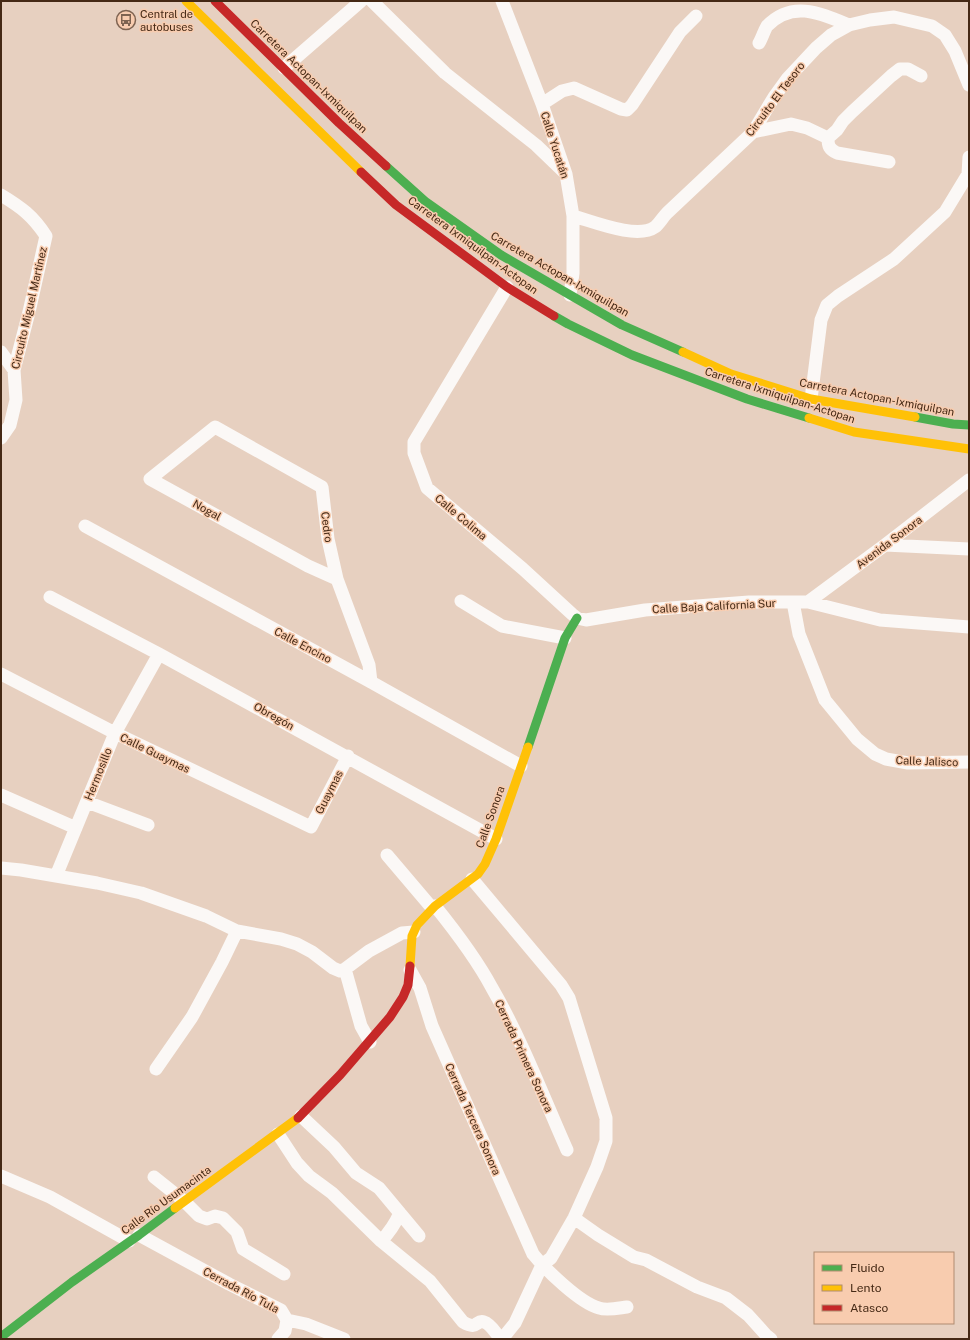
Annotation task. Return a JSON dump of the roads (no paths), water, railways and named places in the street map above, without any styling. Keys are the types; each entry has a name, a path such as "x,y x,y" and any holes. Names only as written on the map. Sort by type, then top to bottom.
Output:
{"main road":[{"name":"Carretera Ixmiquilpan-Actopan","path":"186,1 321,134 396,205 507,287 568,324 632,355 747,399 854,432 969,449"},
{"name":"Carretera Actopan-Ixmiquilpan","path":"215,1 339,123 426,202 501,255 570,295 622,324 731,374 812,399 953,424 969,425"},
{"name":"Calle Sonora","path":"340,1075 370,1042 404,997 408,985 410,970 412,936 417,925 434,907 472,880 485,864 496,839 565,638 577,618"},
{"name":"Calle Río Usumacinta","path":"1,1337 72,1282 278,1134 301,1116 340,1075"}],"street":[{"path":"284,68 361,1"},
{"path":"372,1 445,73 536,145 566,174"},
{"name":"Calle Yucatán","path":"502,1 542,104 566,174 573,216 573,272 570,295"},
{"path":"759,43 767,26 782,13 796,8 812,9 850,25"},
{"path":"542,104 562,91 574,88 621,109 627,110 632,105 680,32 696,16"},
{"name":"Circuito El Tesoro","path":"573,216 629,232 654,228 667,213 753,132 774,97 800,64 831,35 850,25 870,20 894,17 932,26 945,35 955,51 969,85"},
{"path":"955,51 969,62"},
{"path":"889,162 837,153 831,150 828,146 828,138 837,130 843,120 900,69 908,70 921,76"},
{"path":"753,132 791,124 807,128 828,138"},
{"path":"812,399 821,320 827,305 838,296 894,260 944,212 968,174 969,157"},
{"name":"Circuito Miguel Martínez","path":"1,195 18,206 33,219 46,236 14,370 16,400 10,425 1,438"},
{"name":"Calle Colima","path":"507,287 414,442 414,453 427,488 523,569 577,618"},
{"path":"1,352 14,370"},
{"name":"Cedro","path":"215,427 322,487 328,538 337,579 369,665 371,682"},
{"name":"Nogal","path":"215,427 150,479 308,566 337,579"},
{"name":"Avenida Sonora","path":"808,602 969,480"},
{"name":"Calle Encino","path":"85,526 371,682 521,766"},
{"path":"885,545 969,549"},
{"name":"Obregón","path":"50,597 348,756 496,839"},
{"path":"461,601 502,626 565,638"},
{"name":"Calle Baja California Sur","path":"577,618 586,620 645,610 749,602 808,602 880,620 969,627"},
{"name":"Calle Jalisco","path":"792,602 799,634 826,700 857,739 875,754 886,759 908,763 969,762"},
{"name":"Hermosillo","path":"56,876 114,733 159,654"},
{"name":"Calle Guaymas","path":"1,674 114,733 311,827"},
{"name":"Guaymas","path":"311,827 348,756"},
{"path":"1,795 76,828"},
{"path":"87,802 148,825"},
{"name":"Cerrada Primera Sonora","path":"387,855 434,907 466,946 492,987 515,1031 567,1150"},
{"path":"1,868 22,870 97,883 141,893 206,916 237,931 281,939 297,944 312,952 333,968 343,970 369,951 402,933 414,932"},
{"path":"278,1134 297,1163 309,1176 332,1193 381,1241 430,1281 463,1322 470,1326 474,1326 480,1322 484,1322 490,1325 501,1339 515,1323 542,1265 551,1258 574,1218 597,1167 606,1141 606,1118 569,998 560,985 472,880"},
{"path":"156,1069 192,1017 237,931"},
{"path":"343,970 361,1026 370,1042"},
{"name":"Cerrada Tercera Sonora","path":"410,970 420,988 432,1026 533,1254 542,1265 586,1303 601,1309 627,1307"},
{"path":"301,1116 334,1148 356,1173 379,1188 419,1236"},
{"name":"Cerrada Río Tula","path":"1,1176 50,1197 281,1310 287,1320 306,1324 344,1339"},
{"path":"154,1177 184,1201 199,1216 207,1219 215,1216 223,1218 236,1230 243,1249 284,1274"},
{"path":"381,1241 390,1232 400,1213"},
{"path":"574,1218 598,1235 634,1256 646,1260 697,1287 726,1298 748,1315 766,1335 772,1339"},
{"path":"278,1339 284,1331 287,1320"}],"place":[{"name":"Central de autobuses","path":"126,20"}]}
